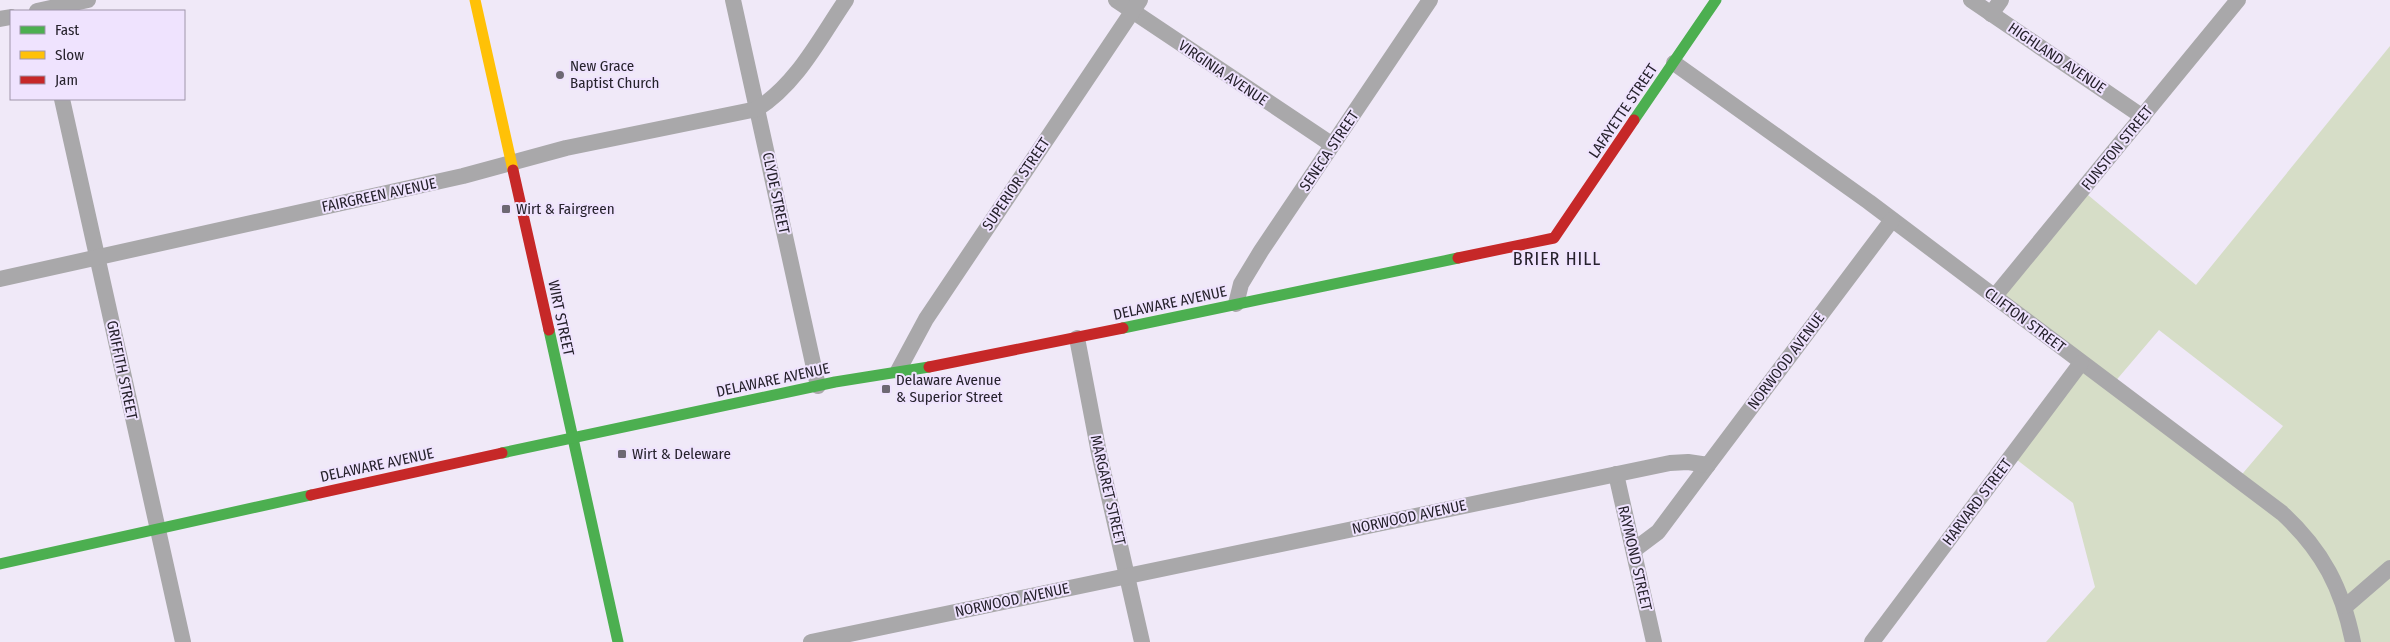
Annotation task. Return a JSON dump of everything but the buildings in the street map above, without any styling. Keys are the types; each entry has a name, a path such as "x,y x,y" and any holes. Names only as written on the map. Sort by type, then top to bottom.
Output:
{"street":[{"path":"41,8 88,0"},
{"name":"WIRT STREET","path":"476,0 618,642"},
{"name":"CLYDE STREET","path":"733,0 818,386"},
{"path":"757,109 772,99 793,79 846,0"},
{"name":"VIRGINIA AVENUE","path":"1116,0 1136,5 1331,144"},
{"name":"SENECA STREET","path":"1236,304 1241,284 1318,168 1331,144 1430,0"},
{"name":"LAFAYETTE STREET","path":"1554,238 1716,0"},
{"name":"HIGHLAND AVENUE","path":"1971,0 2143,117"},
{"path":"1991,14 2000,0"},
{"name":"FUNSTON STREET","path":"1995,296 2238,0"},
{"name":"SUPERIOR STREET","path":"898,371 926,319 1136,5"},
{"name":"CLIFTON STREET","path":"1674,63 1995,296 2287,518 2313,545 2334,580 2346,606 2353,642"},
{"name":"GRIFFITH STREET","path":"62,100 182,642"},
{"name":"FAIRGREEN AVENUE","path":"0,279 463,176 566,148 757,109"},
{"name":"NORWOOD AVENUE","path":"811,642 1670,463 1688,462 1708,465 1892,220"},
{"name":"DELAWARE AVENUE","path":"0,564 572,437 818,386 898,371 949,365 1554,238"},
{"name":"MARGARET STREET","path":"1077,338 1099,453 1142,642"},
{"name":"HARVARD STREET","path":"1872,642 2081,363"},
{"path":"1634,550 1658,532 1708,465"},
{"name":"RAYMOND STREET","path":"1616,474 1654,642"},
{"path":"2346,606 2390,568"}],"green space":[{"path":"2390,46 2390,642 2046,642 2095,587 2073,503 2012,456 2081,363 1995,296 2082,190 2196,285","holes":["2159,330 2283,426 2238,479 2113,384"]}],"traffic: fast":[{"path":"1634,120 1716,0"},
{"path":"1123,328 1458,258"},
{"path":"549,330 618,642"},
{"path":"502,453 835,382 929,367"},
{"path":"0,564 311,495"}],"traffic: slow":[{"path":"475,0 513,170"}],"traffic: jam":[{"path":"1458,258 1554,238 1634,120"},
{"path":"513,170 549,330"},
{"path":"929,367 1123,328"},
{"path":"311,495 502,453"}],"place":[{"name":"New Grace Baptist Church","path":"560,75"},
{"name":"Wirt & Fairgreen","path":"506,209"},
{"name":"Delaware Avenue & Superior Street","path":"886,389"},
{"name":"Wirt & Deleware","path":"622,454"}],"district":[{"name":"BRIER HILL","path":"1557,259"}]}
